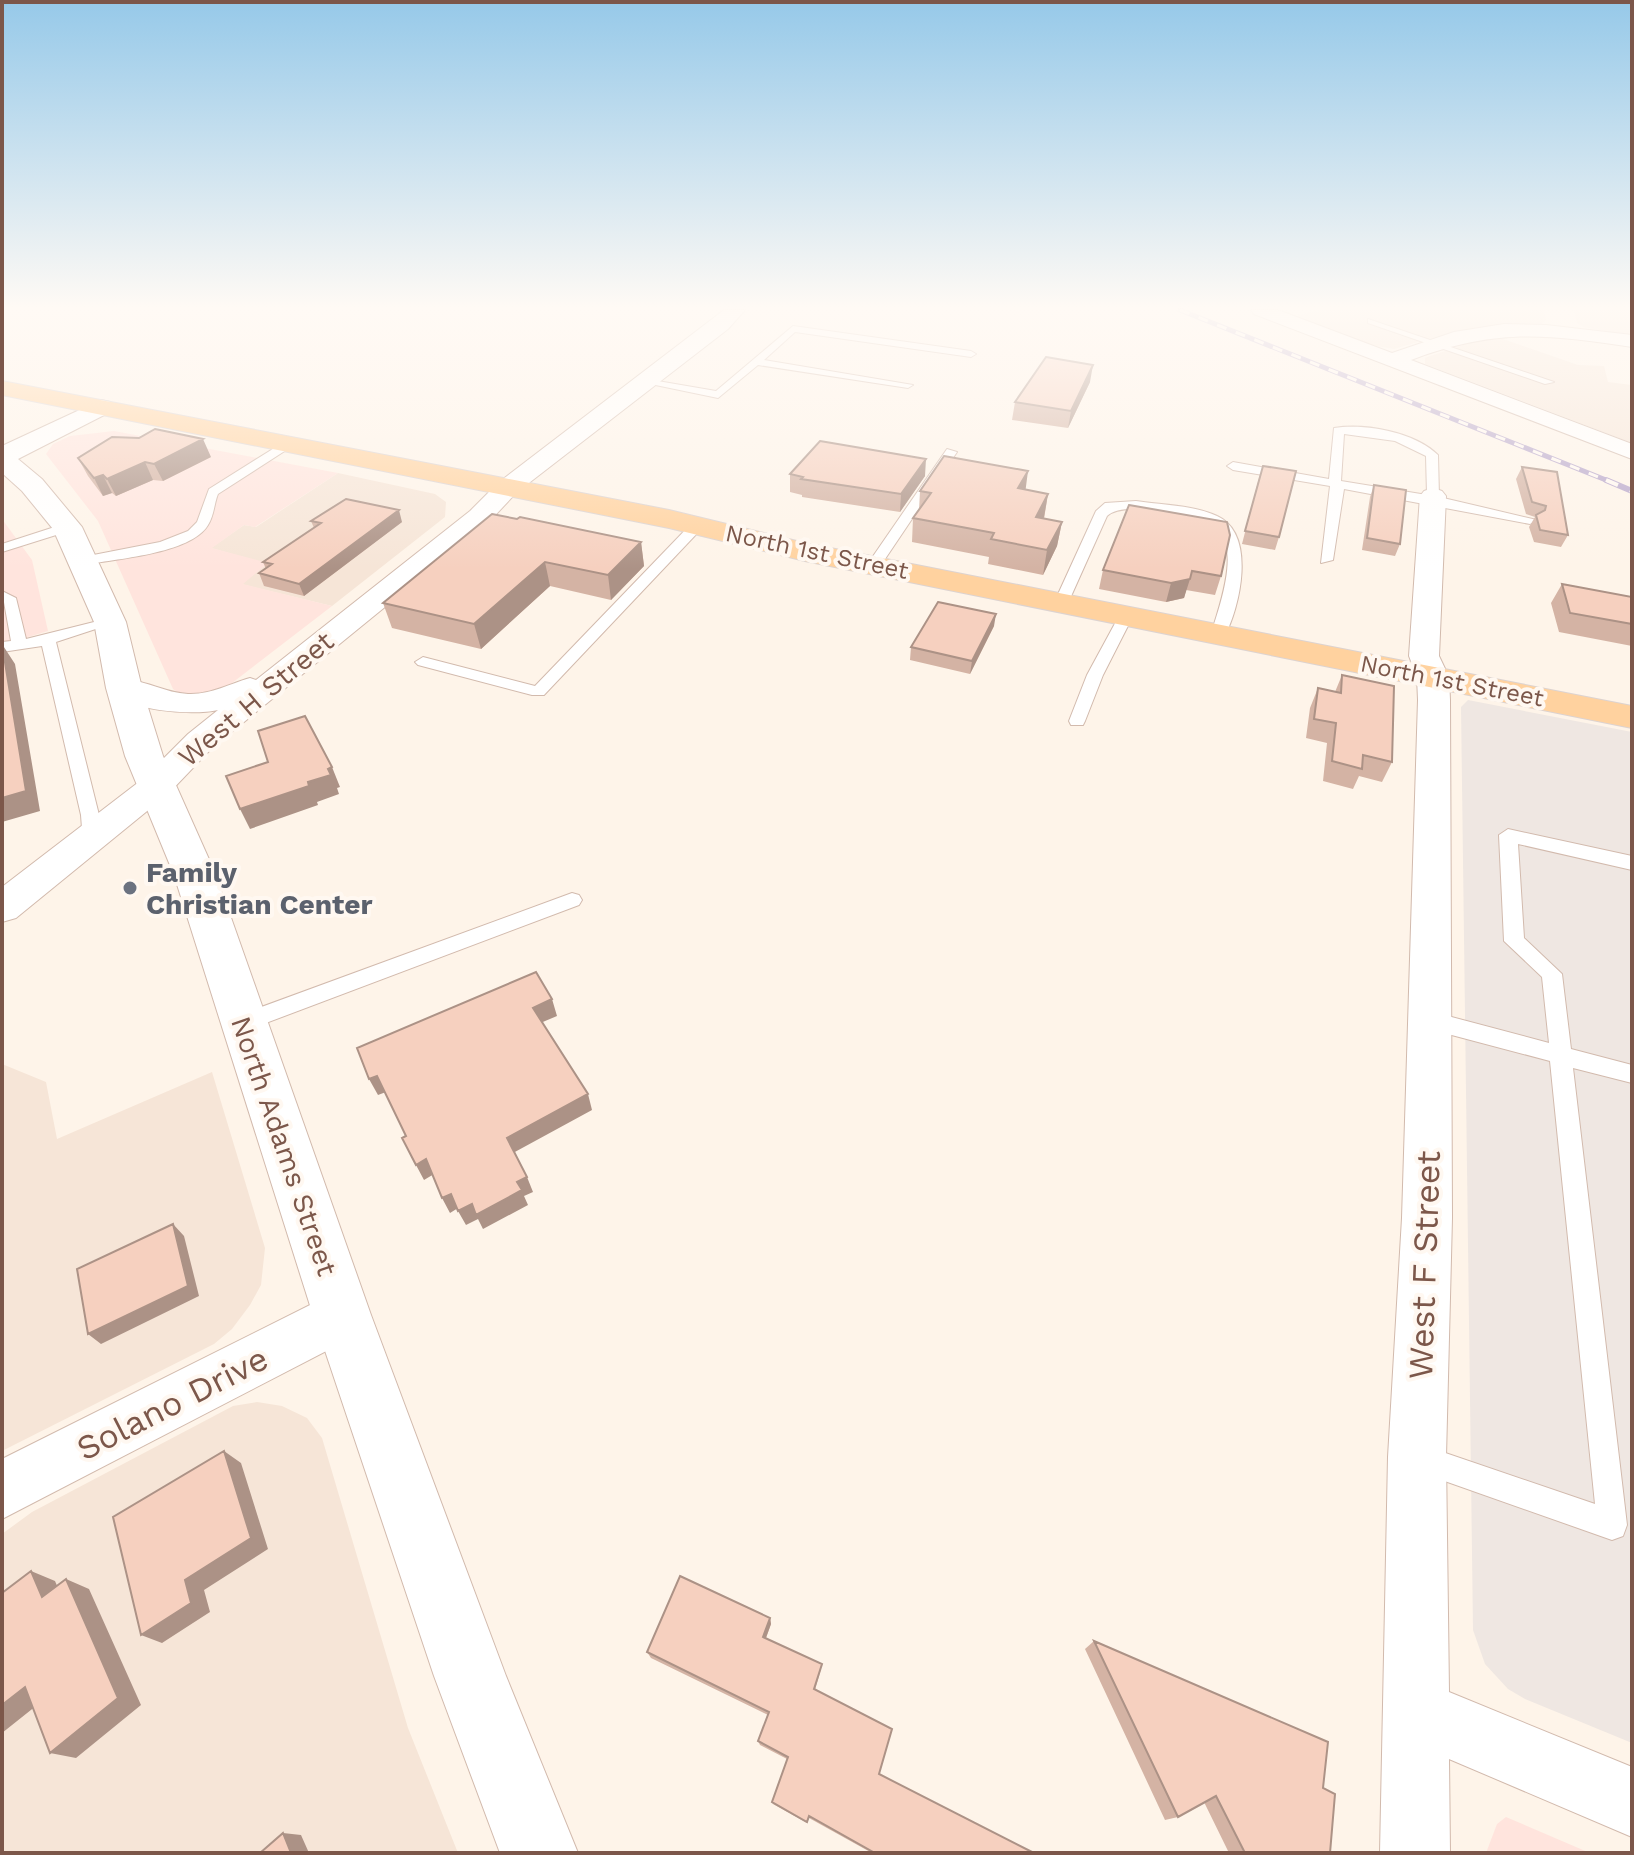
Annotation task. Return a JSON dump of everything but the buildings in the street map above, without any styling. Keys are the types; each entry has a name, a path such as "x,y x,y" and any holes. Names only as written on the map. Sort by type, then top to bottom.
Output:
{"main road":[{"name":"North 1st Street","path":"47,397 1632,717"}],"street":[{"name":"West H Street","path":"2,908 156,786 200,741 479,517 507,488 627,397"},
{"path":"1487,397 1632,452"},
{"name":"North Adams Street","path":"101,407 2,458 32,485 75,544 110,622 124,688 156,786 195,875 342,1315 470,1676 539,1853"},
{"name":"West F Street","path":"1415,1853 1417,1457 1427,1218 1433,677 1424,656 1433,498"},
{"path":"124,688 172,704 200,705 221,701 286,671"},
{"name":"Solano Drive","path":"2,1490 342,1315"},
{"path":"1417,1712 1632,1802"}],"lane":[{"path":"1326,560 1338,490 1335,483 1338,430 1377,434 1419,445 1432,455 1433,498"},
{"path":"4,545 177,543 203,523 208,499 213,492 288,445"},
{"path":"874,565 951,452"},
{"path":"1233,466 1433,498 1530,520"},
{"path":"1061,603 1101,514 1110,506 1136,505 1202,516 1214,519 1233,541 1235,579 1219,634"},
{"path":"423,662 538,692 697,526"},
{"path":"2,595 9,598 20,645"},
{"path":"1077,721 1095,675 1126,616"},
{"path":"2,647 48,639 110,622"},
{"path":"48,639 90,815 90,838"},
{"path":"1417,1457 1612,1525 1552,974 1514,941 1508,835 1632,863"},
{"path":"242,1023 572,900"},
{"path":"1429,1020 1632,1074"}],"shaded area":[{"path":"1510,397 1632,397 1632,443"},
{"path":"114,431 338,473 255,527 244,525 212,548 268,563 243,584 332,606 223,690 207,695 180,694 173,689 98,521 46,454 53,444 70,436"},
{"path":"338,473 435,494 446,502 445,517 332,606 241,584 267,564 211,548 244,525 256,527"},
{"path":"2,519 32,560 48,631 2,645"},
{"path":"1468,700 1632,732 1632,1743 1508,1689 1485,1664 1473,1630 1461,707"},
{"path":"2,1064 46,1082 57,1139 212,1072 265,1248 261,1285 232,1329 214,1344 2,1451"},
{"path":"257,1402 282,1406 307,1418 322,1438 408,1728 458,1853 2,1853 2,1534 32,1512 233,1406"},
{"path":"1506,1817 1590,1853 1486,1853 1497,1824"}],"railway":[{"path":"1397,397 1606,480"},
{"path":"1606,480 1611,482"},
{"path":"1606,480 1632,491"}],"place":[{"name":"Family Christian Center","path":"130,888"}]}
